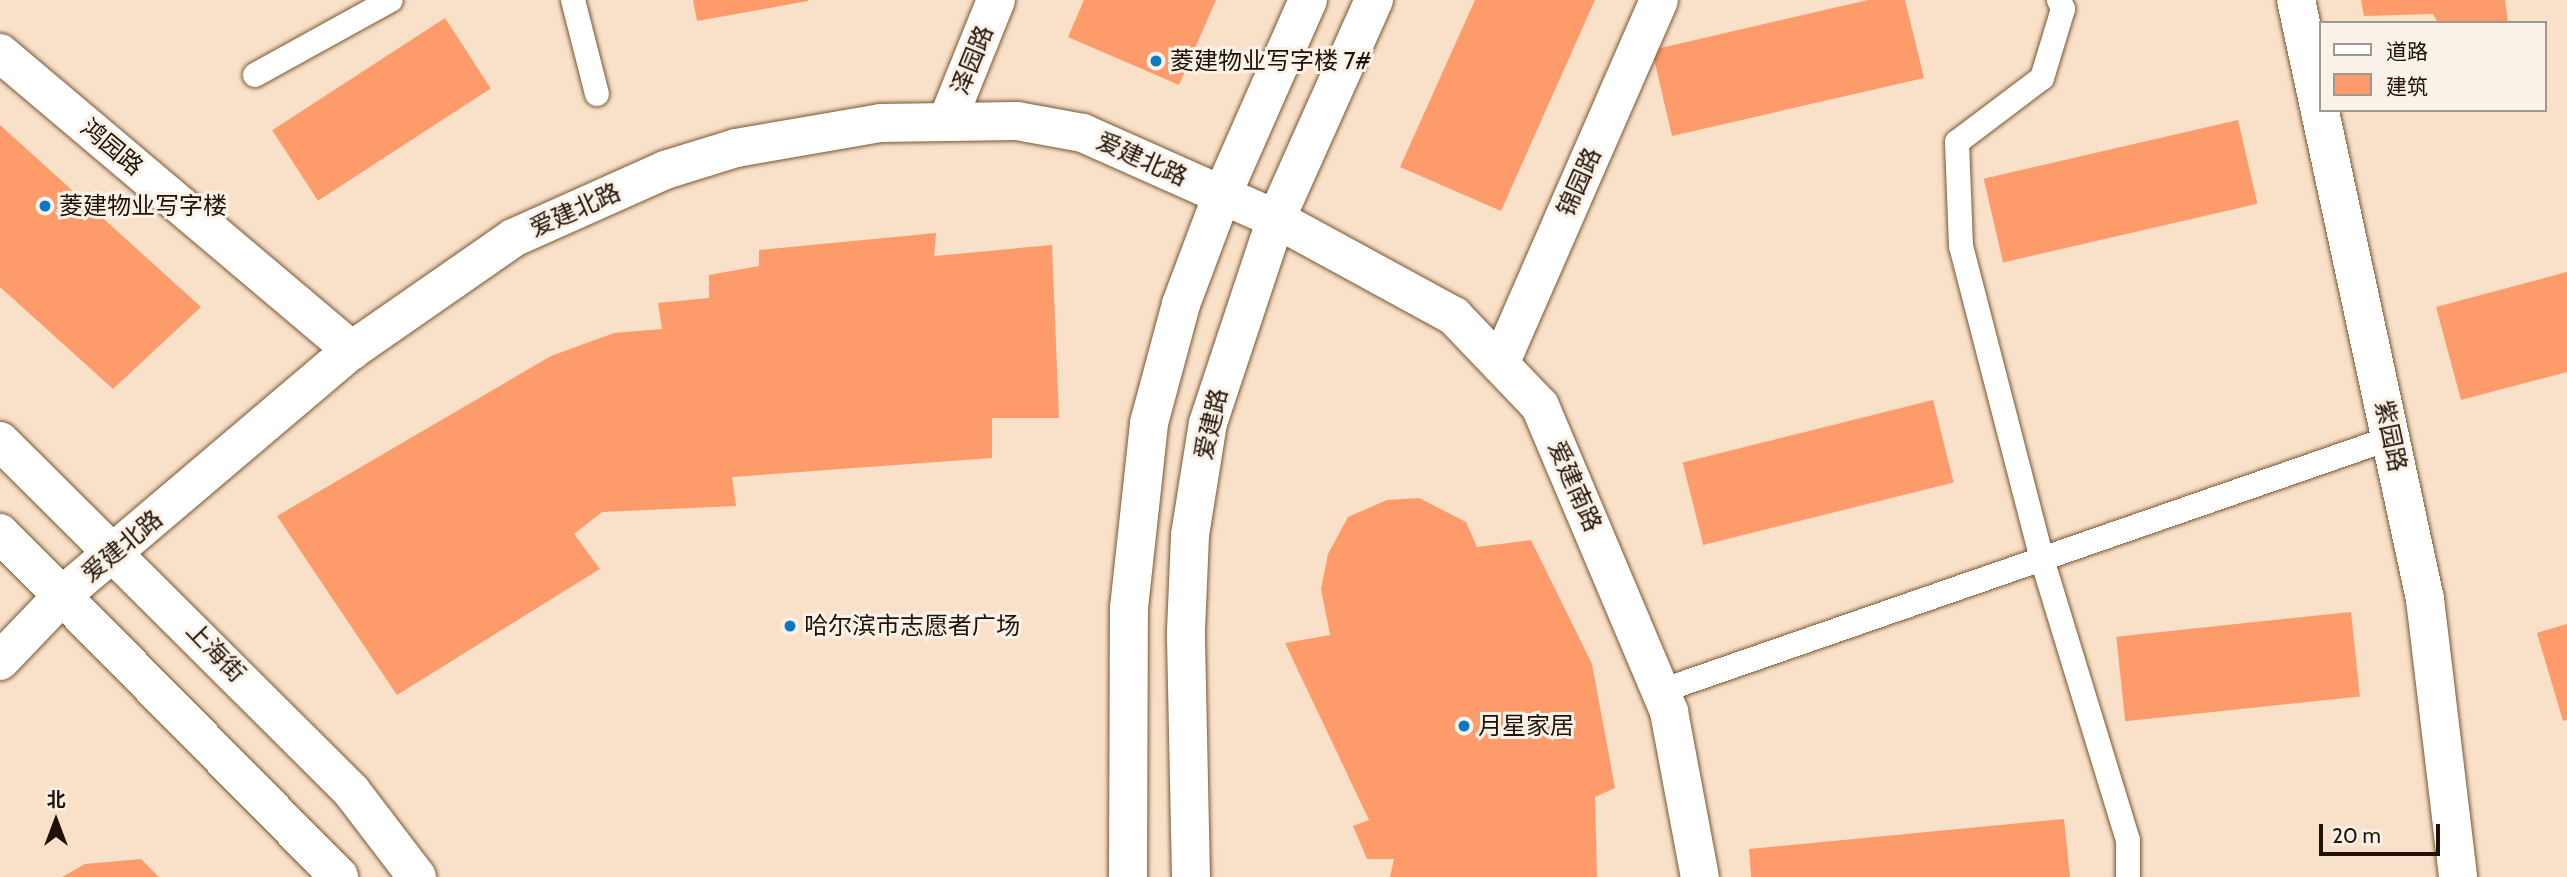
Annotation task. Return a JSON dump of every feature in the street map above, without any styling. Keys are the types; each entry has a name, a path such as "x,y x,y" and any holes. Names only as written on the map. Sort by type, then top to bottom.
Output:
{"street":[{"name":"泽园路","path":"947,119 996,0"},
{"path":"1128,877 1125,730 1138,502 1164,360 1222,195 1308,0"},
{"name":"爱建路","path":"1191,877 1189,535 1208,423 1276,219 1374,0"},
{"name":"锦园路","path":"1500,365 1659,0"},
{"name":"紫园路","path":"2296,0 2318,101"},
{"name":"鸿园路","path":"0,53 352,350"},
{"name":"紫园路","path":"2320,112 2426,599 2458,877"},
{"name":"爱建北路","path":"0,661 65,593 352,350 513,237 665,170 810,131 947,119 1083,133 1276,219"},
{"name":"爱建南路","path":"1276,219 1454,316 1540,406 1661,691 1700,877"},
{"name":"上海街","path":"0,441 116,550 352,792 418,877"},
{"path":"0,533 65,593 339,877"}],"lane":[{"path":"255,75 391,0"},
{"path":"573,0 597,94"},
{"path":"2059,0 2063,9 2042,78 1957,142 1961,246 2042,559 2098,729 2128,840 2128,877"},
{"path":"1661,691 2391,438"}],"building":[{"path":"693,0 808,0 808,1 697,21"},
{"name":"菱建物业写字楼 7#","path":"1084,0 1216,0 1179,85 1068,37"},
{"path":"1475,0 1595,0 1501,211 1400,167"},
{"path":"1868,0 1905,0 1924,78 1672,136 1652,50"},
{"path":"2361,0 2505,0 2508,21 2437,21 2433,14 2364,16"},
{"path":"445,18 491,88 318,201 272,130"},
{"path":"2238,120 2257,204 2003,263 1984,179"},
{"name":"菱建物业写字楼","path":"0,125 201,307 113,389 0,287"},
{"path":"936,233 934,256 1052,245 1059,418 992,418 992,458 732,477 736,506 602,512 574,534 600,569 397,695 277,516 551,356 614,333 662,329 658,303 709,298 709,275 759,266 759,250"},
{"path":"2567,272 2567,372 2461,400 2436,307"},
{"path":"1933,400 1954,482 1703,545 1683,462"},
{"name":"月星家居","path":"1419,498 1466,522 1477,547 1531,540 1592,664 1615,788 1595,797 1597,877 1390,877 1394,859 1367,859 1353,826 1369,820 1285,643 1330,635 1321,589 1328,554 1348,517 1387,500"},
{"path":"2351,612 2360,697 2125,721 2116,637"},
{"path":"2567,624 2567,720 2563,721 2537,633"},
{"path":"2064,819 2070,877 1751,877 1749,849"},
{"path":"141,859 159,877 62,877 85,864"}],"place":[{"name":"菱建物业写字楼 7#","path":"1156,61"},
{"name":"菱建物业写字楼","path":"45,206"},
{"name":"哈尔滨市志愿者广场","path":"790,626"},
{"name":"月星家居","path":"1464,726"}]}
